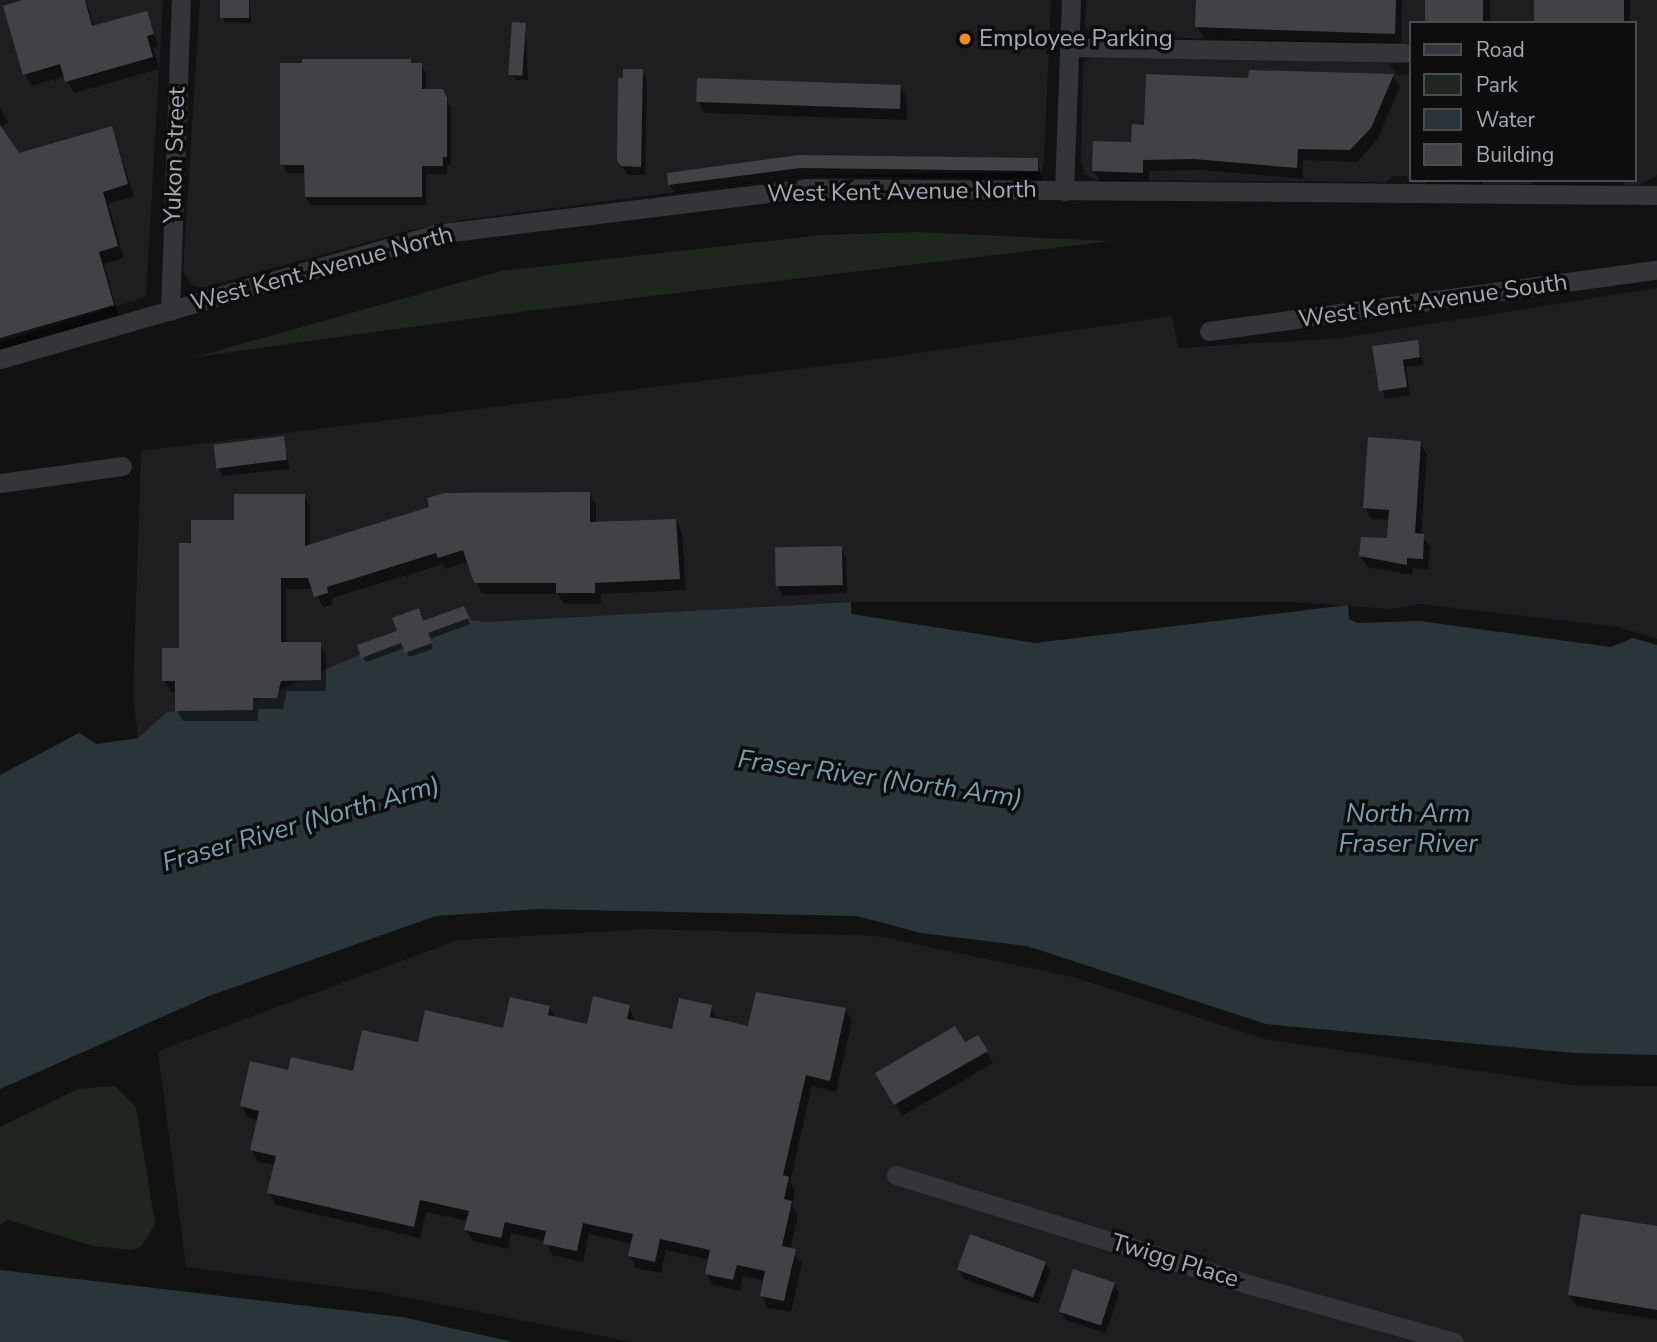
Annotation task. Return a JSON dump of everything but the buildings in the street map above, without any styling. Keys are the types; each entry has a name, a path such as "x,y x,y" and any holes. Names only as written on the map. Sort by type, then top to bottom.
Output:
{"street":[{"name":"Yukon Street","path":"170,311 181,0"},
{"path":"1064,191 1071,0"},
{"path":"1070,47 1405,53"},
{"name":"West Kent Avenue North","path":"0,359 413,239 595,212 807,188 1657,195"},
{"name":"West Kent Avenue South","path":"1209,331 1657,271"},
{"path":"0,483 122,466"},
{"name":"Twigg Place","path":"897,1175 1244,1283 1454,1342"}],"shaded area":[{"path":"0,0 163,0 146,297 0,342"},
{"path":"200,0 1051,0 1044,162 1041,172 805,175 463,220 411,230 202,288 192,285 183,271"},
{"path":"1086,0 1657,0 1657,175 1639,185 1411,182 1636,182 1636,21 1408,21 1408,43 1096,36 1085,27"},
{"path":"1094,54 1388,63 1397,75 1408,74 1408,178 1393,176 1387,182 1097,180 1085,174 1081,161 1083,64"},
{"path":"1657,288 1657,639 1619,627 1420,604 1392,609 1293,602 851,602 486,622 471,620 469,616 356,656 254,701 167,712 138,738 133,694 141,451 863,361 1172,316 1178,348 1342,338"},
{"path":"649,929 877,936 1073,977 1265,1039 1572,1085 1657,1086 1657,1342 632,1342 372,1291 186,1267 158,1051 458,940"}],"green space":[{"path":"918,232 1111,241 527,311 195,357 501,271 822,235"},
{"path":"115,1086 136,1107 155,1224 142,1246 132,1250 93,1246 8,1220 0,1225 0,1127 78,1089"}],"water":[{"name":"North Arm Fraser River","path":"851,602 851,614 1035,643 1348,605 1349,619 1357,623 1419,621 1611,647 1633,638 1657,645 1657,1055 1574,1053 1266,1024 1027,946 921,933 857,916 539,909 436,916 209,996 0,1089 0,775 79,733 97,744 138,738 167,712 254,701 356,656 469,615 471,620 486,622"},
{"path":"0,1270 402,1317 513,1342 0,1342"}],"place":[{"name":"Employee Parking","path":"965,39"}],"water label":[{"name":"Fraser River (North Arm)","path":"880,779"},
{"name":"Fraser River (North Arm)","path":"301,824"}]}
